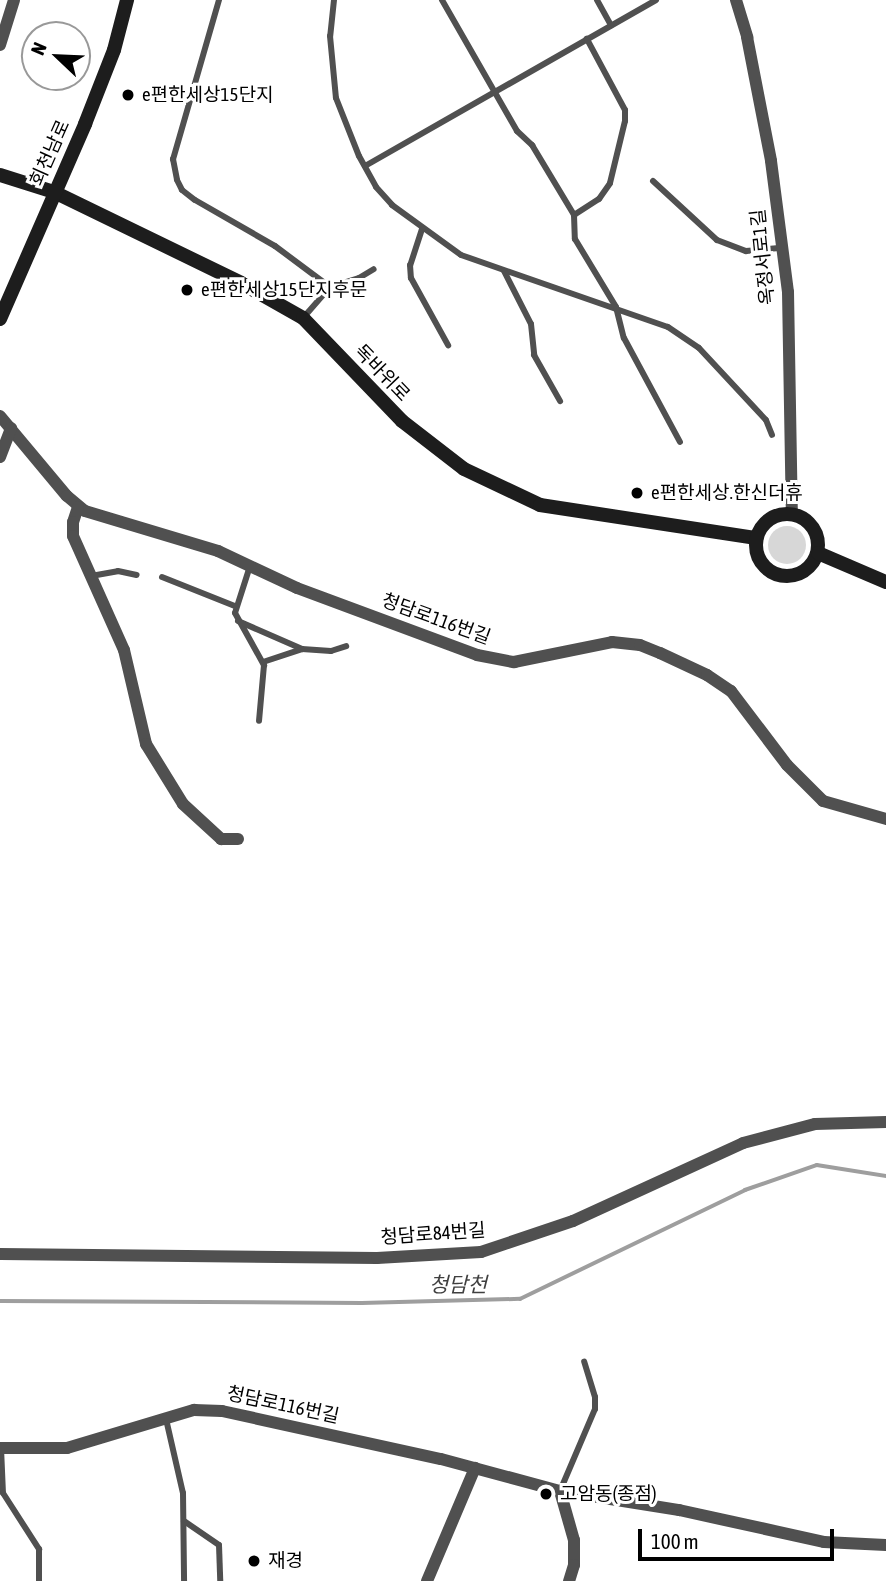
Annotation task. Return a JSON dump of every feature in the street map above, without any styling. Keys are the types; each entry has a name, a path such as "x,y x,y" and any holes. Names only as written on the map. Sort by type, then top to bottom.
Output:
{"main road":[{"name":"회천남로","path":"0,319 114,50 128,0"},
{"name":"독바위로","path":"0,175 54,192 241,283 303,318 402,421 464,469 540,505 757,538"},
{"path":"792,513 811,523 817,532 818,553 813,563 796,575 775,574 760,559 757,538 760,529 774,516 792,513"},
{"path":"818,553 886,582"}],"street":[{"path":"0,45 14,0"},
{"name":"옥정서로1길","path":"736,0 747,37 771,161 788,292 792,513"},
{"path":"0,416 78,507 73,522 73,536 124,650 144,735 151,753 162,767 178,799 191,813 221,839 238,839"},
{"path":"0,457 11,428"},
{"name":"청담로116번길","path":"78,507 203,545 296,588 492,660 514,662 612,642 640,645 707,675 731,691 787,765 816,796 831,804 886,819"},
{"name":"청담로84번길","path":"0,1255 377,1258 481,1252 573,1221 743,1143 775,1133 834,1122 886,1122"},
{"name":"청담로116번길","path":"1,1448 67,1448 194,1410 222,1410 475,1468 561,1491"},
{"path":"427,1581 475,1468"},
{"path":"569,1581 574,1565 574,1539 561,1491 679,1510 824,1542 886,1545"}],"lane":[{"path":"219,0 173,159 177,180 181,190 195,200 275,246 330,287"},
{"path":"334,0 330,36 336,98 344,125 365,166 392,205 461,255 656,321 699,348 766,420 772,435"},
{"path":"442,0 517,131 532,145 574,215 575,239 616,307 624,338 680,442"},
{"path":"597,0 611,25"},
{"path":"365,166 656,0"},
{"path":"574,215 598,199 610,183 625,121 625,110 587,39"},
{"path":"653,181 717,240 746,251 782,248"},
{"path":"422,229 410,265 411,278 448,345"},
{"path":"303,318 330,287 359,278 374,269"},
{"path":"504,271 531,324 534,355 560,401"},
{"path":"250,565 235,606 238,621 263,662 265,670 259,721"},
{"path":"91,576 118,571 137,575"},
{"path":"162,578 235,606"},
{"path":"238,621 302,649 331,651 346,646"},
{"path":"263,662 302,649"},
{"path":"561,1491 595,1409 595,1397 584,1362"},
{"path":"166,1419 180,1470 184,1521 184,1581"},
{"name":"청담로116번길","path":"1,1448 3,1493 39,1549 38,1581"},
{"path":"184,1521 219,1545 220,1581"}],"shaded area":[{"path":"787,526 800,532 806,545 800,558 787,564 774,558 768,545 774,532"}],"waterway":[{"name":"청담천","path":"0,1301 362,1303 520,1299 745,1190 817,1165 886,1176"}],"place":[{"name":"e편한세상15단지","path":"128,95"},
{"name":"e편한세상15단지후문","path":"187,290"},
{"name":"e편한세상.한신더휴","path":"637,493"},
{"name":"고암동(종점)","path":"546,1494"},
{"name":"재경","path":"254,1561"}]}
